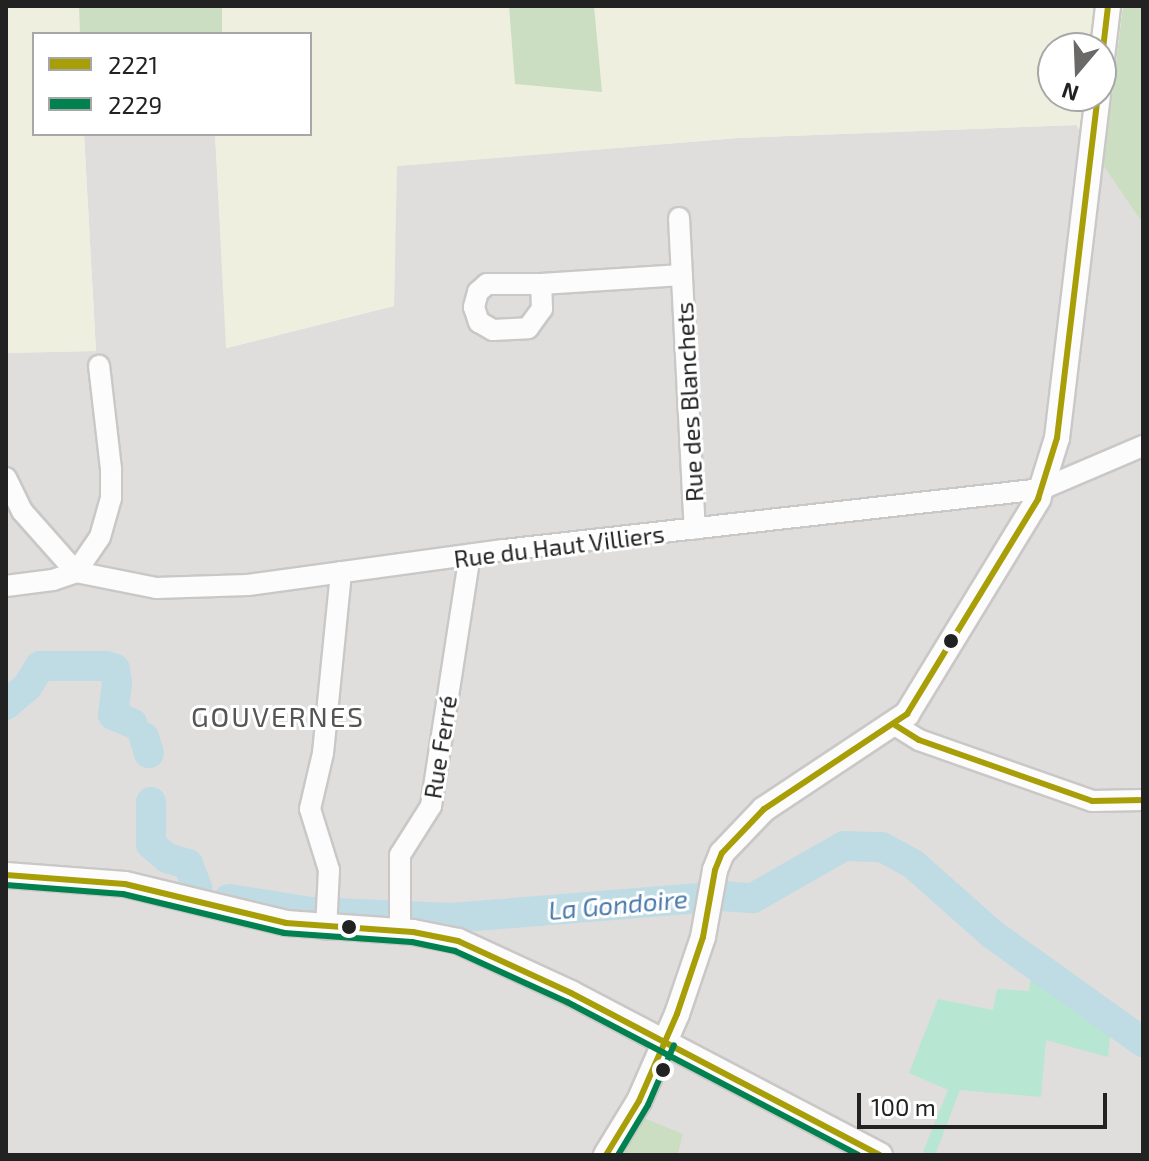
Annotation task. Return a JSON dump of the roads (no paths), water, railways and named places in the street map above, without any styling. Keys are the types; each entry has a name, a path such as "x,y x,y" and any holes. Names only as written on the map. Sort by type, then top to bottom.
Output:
{"street":[{"path":"1105,32 1108,6"},
{"path":"606,1155 639,1101 665,1041 698,950 722,853 748,823 791,790 895,725 907,714 1042,489 1057,438 1096,112"},
{"name":"Rue des Blanchets","path":"679,218 695,529"},
{"name":"Rue des Blanchets","path":"541,284 682,275"},
{"path":"6,586 53,580 76,572 100,537 111,498 111,469 99,366"},
{"name":"Rue du Haut Villiers","path":"76,572 156,588 248,585 470,555 1042,489 1143,446"},
{"path":"6,478 22,511 76,572"},
{"name":"Rue Ferré","path":"400,920 401,853 432,802 470,555"},
{"path":"327,917 329,870 310,809 323,753 341,572"},
{"path":"895,725 919,740 1092,801 1143,800"},
{"path":"6,875 125,884 255,918 400,920 465,944 665,1041 880,1155"}],"waterway":[{"name":"La Gondoire","path":"6,705 27,687 40,666 106,666 115,669 117,683 113,715 132,723"},
{"name":"La Gondoire","path":"144,737 149,753"},
{"name":"La Gondoire","path":"151,802 151,844 167,858 188,864 197,888"},
{"name":"La Gondoire","path":"229,899 311,912 451,918 722,896 753,898 844,846 882,847 913,864 992,934 1143,1042"}],"district":[{"name":"GOUVERNES","path":"278,716"}]}
